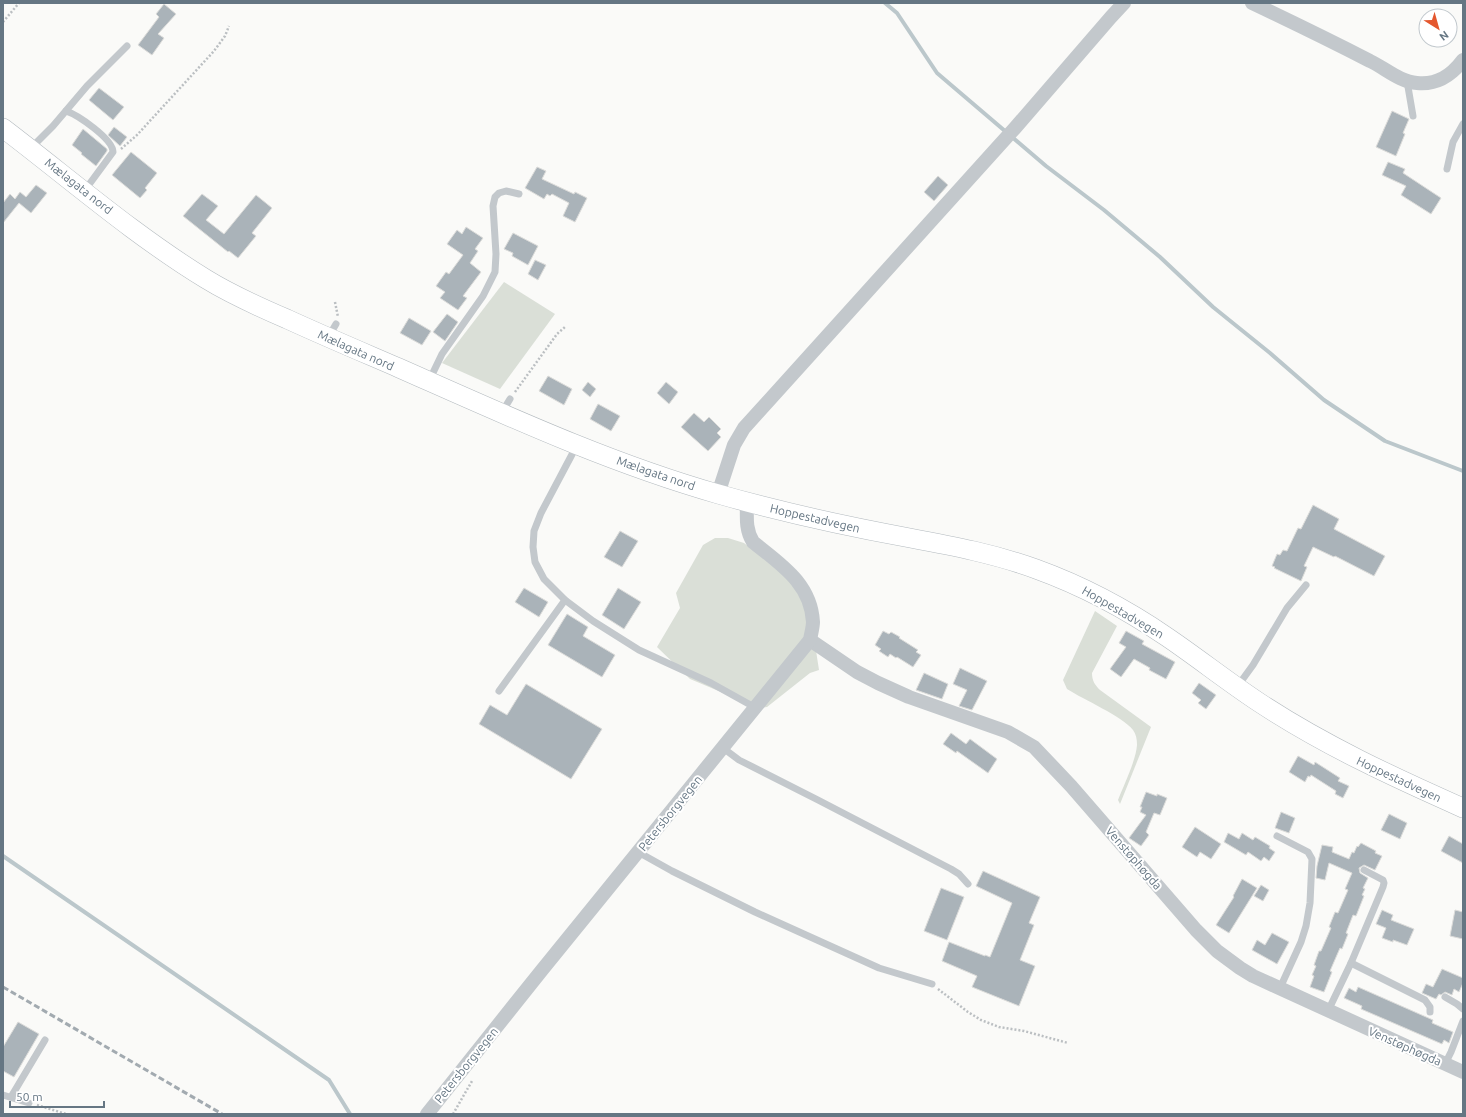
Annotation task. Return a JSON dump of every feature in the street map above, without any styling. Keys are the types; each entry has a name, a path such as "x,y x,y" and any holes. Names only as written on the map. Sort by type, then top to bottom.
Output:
{"main road":[{"name":"Mælagata nord","path":"3,128 157,247 210,282 242,299 332,331 429,381 506,406 578,445 642,470 747,502"},
{"name":"Hoppestadvegen","path":"747,502 824,520 962,548 1034,568 1077,586 1128,612 1172,640 1289,722 1409,785 1463,808"}],"street":[{"path":"718,494 734,445 744,428 1016,128 1124,3"},
{"path":"1252,3 1415,83 1437,82 1448,77 1463,60"},
{"path":"747,502 746,526 753,542 798,581 807,597 813,623 810,640"},
{"name":"Petersborgvegen","path":"427,1114 810,640"},
{"name":"Venstøphøgda","path":"810,640 857,672 909,698 1008,732 1034,747 1071,786 1209,943 1240,968 1328,1011 1463,1072"}],"lane":[{"path":"30,148 66,111 87,86 127,46"},
{"path":"1407,80 1413,116"},
{"path":"66,111 80,118 112,146 113,152 84,191"},
{"path":"1447,169 1454,142 1463,124"},
{"path":"429,381 442,354 483,296 495,272 496,254 493,206 495,197 499,193 506,191 519,194"},
{"path":"578,445 541,513 534,532 533,547 535,562 544,579 565,600 593,621 639,650 711,683 756,708"},
{"path":"1237,687 1253,665 1287,608 1306,585"},
{"path":"499,691 565,600"},
{"path":"722,748 739,760 951,869 959,874 968,884"},
{"path":"1276,836 1308,852 1312,859 1310,903 1306,926 1301,942 1280,988"},
{"path":"638,852 672,871 755,912 872,965 932,984"},
{"path":"1328,1011 1351,963 1384,883 1379,877 1364,870"},
{"path":"1351,963 1425,1000 1430,1007 1430,1012"},
{"path":"1445,998 1463,1008"},
{"path":"1445,1064 1463,1021"},
{"path":"11,1097 45,1040"},
{"path":"3,1095 29,1103"}],"path":[{"path":"3,22 20,3"},
{"path":"113,152 123,148 137,135 214,51 225,36 229,26"},
{"path":"506,406 557,334 565,327"},
{"path":"932,984 968,1012 981,1020 999,1027 1024,1031 1068,1043"},
{"path":"29,1103 66,1114"}],"shaded area":[{"path":"504,282 555,314 500,389 442,363"},
{"path":"715,538 728,538 744,543 782,573 794,585 811,618 819,670 810,673 767,707 759,708 690,679 657,647 680,608 676,593 703,545"},
{"path":"1095,611 1117,626 1092,673 1094,683 1100,690 1151,727 1120,804 1118,800 1136,751 1137,743 1135,733 1120,719 1067,689 1063,680"}],"building":[{"path":"164,4 176,14 158,34 164,38 152,55 138,45 159,17 156,14"},
{"path":"99,88 124,107 113,120 89,100"},
{"path":"1392,111 1409,119 1396,156 1376,147"},
{"path":"114,127 127,137 120,146 108,135"},
{"path":"83,129 107,149 96,166 72,145"},
{"path":"131,152 157,173 145,188 147,190 140,198 112,175"},
{"path":"1388,162 1405,169 1403,173 1441,198 1431,214 1401,195 1406,186 1382,175"},
{"path":"537,167 546,171 542,179 574,194 575,192 587,198 575,222 563,216 569,203 552,194 550,196 547,194 544,199 525,188"},
{"path":"938,176 948,185 934,201 924,192"},
{"path":"36,185 47,193 31,213 19,203 3,223 3,203 10,194 15,199 20,192 26,197"},
{"path":"202,194 218,206 206,220 224,234 256,195 272,208 252,233 256,236 238,258 229,251 228,252 183,216"},
{"path":"466,227 483,238 475,249 478,251 470,263 481,272 463,296 467,298 458,310 440,298 445,292 436,286 446,272 449,274 463,255 447,244 457,230 462,234"},
{"path":"513,233 538,246 528,265 512,256 513,253 504,249"},
{"path":"535,260 546,265 538,280 528,274"},
{"path":"447,314 458,322 445,341 433,332"},
{"path":"409,318 431,331 422,345 400,333"},
{"path":"548,376 572,389 564,405 539,391"},
{"path":"588,382 596,389 590,397 582,390"},
{"path":"666,382 678,392 669,404 657,393"},
{"path":"598,404 620,416 611,431 590,419"},
{"path":"694,413 704,422 709,417 721,429 717,433 721,437 708,451 681,427"},
{"path":"1313,505 1339,519 1334,529 1385,556 1374,576 1335,556 1334,557 1313,547 1304,566 1307,567 1301,581 1272,566 1277,554 1280,555 1283,550 1287,551 1298,528 1301,529"},
{"path":"620,531 638,541 622,567 604,557"},
{"path":"524,588 548,602 539,617 515,602"},
{"path":"618,588 641,602 624,629 602,615"},
{"path":"567,614 588,627 583,636 615,655 602,677 548,645"},
{"path":"883,631 889,634 891,632 918,650 916,652 921,655 913,667 897,657 896,658 890,654 888,657 879,651 881,649 875,645"},
{"path":"1126,631 1144,641 1142,644 1175,662 1166,679 1149,670 1150,668 1134,659 1121,677 1110,669 1126,647 1119,643"},
{"path":"960,668 987,681 972,710 959,706 967,690 953,684"},
{"path":"924,673 948,684 942,699 916,690"},
{"path":"1199,683 1216,695 1206,709 1198,703 1201,700 1192,693"},
{"path":"526,684 602,729 571,779 479,724 490,705 507,715"},
{"path":"951,733 966,744 970,739 997,759 988,773 957,751 956,753 943,744"},
{"path":"1298,756 1314,765 1315,762 1340,778 1338,781 1349,786 1343,798 1335,794 1336,791 1311,775 1310,777 1308,776 1305,782 1289,772"},
{"path":"1146,792 1167,798 1160,815 1154,813 1146,832 1149,835 1141,846 1129,838 1146,815 1140,812 1142,807 1140,807"},
{"path":"1281,812 1295,818 1289,833 1275,828"},
{"path":"1389,814 1407,823 1400,839 1381,830"},
{"path":"1195,827 1221,844 1211,859 1200,852 1197,857 1182,847"},
{"path":"1228,833 1239,839 1242,833 1253,840 1255,837 1270,846 1269,848 1275,852 1269,861 1264,857 1261,861 1248,852 1246,855 1224,842"},
{"path":"1449,836 1463,844 1463,863 1441,851"},
{"path":"1361,843 1382,856 1375,870 1364,865 1359,868 1360,873 1368,878 1363,888 1365,889 1362,895 1364,896 1356,916 1353,915 1346,933 1348,934 1330,971 1332,972 1324,992 1310,987 1314,976 1312,975 1316,966 1314,965 1319,951 1321,951 1331,928 1329,927 1335,912 1338,913 1348,890 1345,889 1352,873 1329,863 1325,880 1316,878 1322,845 1333,847 1332,852 1349,859 1352,852 1354,853 1357,846 1358,847"},
{"path":"983,871 1040,897 1029,923 1034,925 1020,960 1035,966 1019,1006 972,987 977,976 942,961 949,942 990,957 1012,903 976,886"},
{"path":"1242,879 1257,888 1229,933 1216,925 1234,897 1233,896"},
{"path":"1261,885 1269,890 1263,901 1254,896"},
{"path":"941,888 964,897 947,940 924,931"},
{"path":"1382,910 1393,915 1391,920 1414,929 1407,945 1382,938 1386,928 1376,924"},
{"path":"1455,910 1463,912 1463,939 1450,936"},
{"path":"1272,933 1289,942 1277,964 1252,950 1257,940 1265,945"},
{"path":"1442,969 1463,978 1463,983 1459,992 1454,989 1452,995 1445,992 1441,995 1439,994 1436,999 1422,993 1426,984 1433,987"},
{"path":"1358,987 1433,1020 1432,1023 1453,1032 1449,1043 1444,1040 1442,1044 1361,1009 1362,1006 1344,998 1349,988 1356,992"},
{"path":"18,1022 39,1034 14,1077 3,1071 3,1047"}],"waterway":[{"path":"885,3 897,13 937,73 1046,166 1104,210 1160,257 1213,307 1270,353 1324,400 1385,441 1463,471"},
{"path":"3,856 329,1080 350,1114"}],"railway":[{"path":"3,987 222,1114"}]}
